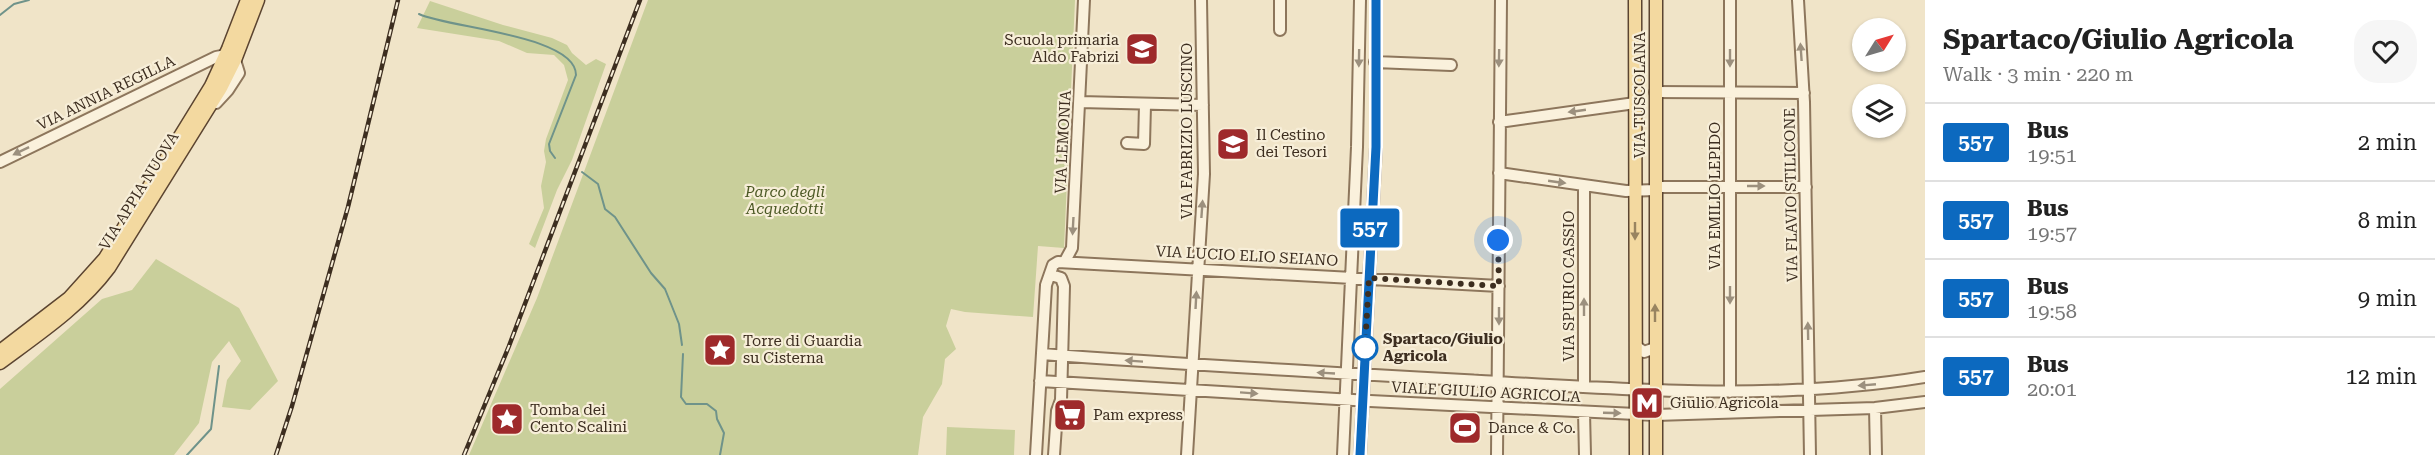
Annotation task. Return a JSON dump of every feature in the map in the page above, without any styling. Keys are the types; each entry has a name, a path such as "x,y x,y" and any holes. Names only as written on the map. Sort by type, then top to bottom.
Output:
{"main road":[{"name":"VIA APPIA NUOVA","path":"0,351 69,298 101,263 230,57 247,0"},
{"name":"VIA APPIA NUOVA","path":"0,363 65,315 99,280 207,111 258,0"},
{"name":"VIA TUSCOLANA","path":"1635,0 1636,455"},
{"name":"VIA TUSCOLANA","path":"1656,0 1654,348 1656,455"}],"street":[{"name":"VIA LEMONIA","path":"1065,261 1072,248 1084,0"},
{"name":"VIA FABRIZIO LUSCINO","path":"1187,455 1204,174 1201,0"},
{"path":"1280,30 1281,0"},
{"path":"1342,455 1357,155 1360,0"},
{"path":"1360,455 1374,156 1376,0"},
{"path":"1497,455 1501,0"},
{"name":"VIA EMILIO LEPIDO","path":"1730,0 1730,392"},
{"name":"VIA FLAVIO STILICONE","path":"1798,0 1804,93 1810,455"},
{"name":"VIA ANNIA REGILLA","path":"0,162 216,57 230,57"},
{"path":"1375,62 1451,65"},
{"path":"1655,92 1804,93"},
{"path":"1080,102 1203,105"},
{"path":"1499,122 1635,103"},
{"path":"1127,143 1144,144 1145,105"},
{"path":"1357,155 1374,156"},
{"path":"1499,173 1584,186 1635,190 1729,186 1806,187"},
{"name":"VIA SPURIO CASSIO","path":"1584,186 1584,387"},
{"path":"1037,455 1046,285 1054,264 1065,261"},
{"name":"VIA LUCIO ELIO SEIANO","path":"1065,261 1499,286"},
{"path":"1051,274 1060,277 1064,284 1061,329 1061,400 1057,411 1054,455"},
{"path":"1636,346 1644,352 1654,348"},
{"name":"VIALE GIULIO AGRICOLA","path":"1042,354 1192,365 1636,390"},
{"path":"1636,390 1730,392 1809,389 1883,384 1925,377"},
{"name":"VIALE GIULIO AGRICOLA","path":"1040,381 1362,401 1635,414"},
{"path":"1635,414 1875,408 1925,402"},
{"path":"1875,408 1876,455"},
{"path":"1584,412 1585,455"}],"green space":[{"name":"Parco degli Acquedotti","path":"648,0 1075,0 1064,248 1038,246 1033,317 951,309 946,326 956,349 945,359 942,384 923,417 918,455 469,455 537,298"},
{"path":"430,1 552,38 567,45 572,53 586,65 596,59 606,64 572,160 557,190 535,248 529,244 544,208 541,186 546,162 544,151 546,139 568,80 564,65 554,55 527,53 499,41 417,28"},
{"path":"156,259 239,308 278,381 250,410 222,407 227,380 241,361 229,341 212,362 199,423 174,455 0,455 0,389 102,299 132,290"},
{"path":"947,427 1015,430 1014,455 946,455"}],"waterway":[{"path":"0,15 14,4 29,0"},
{"path":"419,14 534,42 556,51 570,61 576,75 549,144 550,151 555,158"},
{"path":"582,172 598,184 605,209 615,217 651,273 665,289 679,324 682,345"},
{"path":"683,354 681,397 686,404 707,404 716,411 724,433 720,455"},
{"path":"187,455 211,429 219,366"}],"railway":[{"path":"276,455 348,207 398,0"},
{"path":"464,455 509,346 640,0"}],"bus line":[{"name":"557","path":"1360,455 1376,147 1376,0"}],"place":[{"name":"Scuola primaria Aldo Fabrizi","path":"1142,49"},
{"name":"Il Cestino dei Tesori","path":"1233,144"},
{"name":"Spartaco/Giulio Agricola","path":"1365,348"},
{"name":"Torre di Guardia su Cisterna","path":"720,350"},
{"name":"Giulio Agricola","path":"1647,403"},
{"name":"Pam express","path":"1070,415"},
{"name":"Tomba dei Cento Scalini","path":"507,419"},
{"name":"Dance & Co.","path":"1465,428"}],"route":[{"path":"1365,348 1369,278 1499,286 1498,240"}]}
